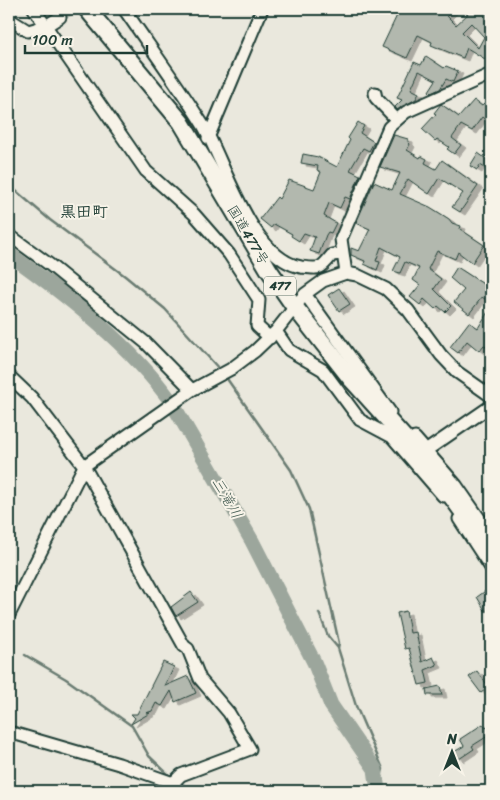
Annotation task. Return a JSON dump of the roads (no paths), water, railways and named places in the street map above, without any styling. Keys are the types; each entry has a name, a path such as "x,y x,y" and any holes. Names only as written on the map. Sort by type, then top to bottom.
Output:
{"highway":[{"name":"国道477号","path":"88,9 181,122 269,270 299,300 352,380 428,464 491,551"}],"street":[{"path":"34,9 146,171 194,214 229,254 259,300 258,326 273,335 289,350 323,370 360,420 392,437 445,499 491,568"},
{"path":"124,9 184,95 208,138 232,190 272,253 283,262 316,269 323,267 332,255 342,254"},
{"path":"208,138 262,9"},
{"path":"9,19 28,31 46,26 60,17"},
{"path":"346,274 341,239 385,134 396,119 433,99 491,74"},
{"path":"376,94 376,98 396,119"},
{"path":"9,236 50,265 146,343 191,391"},
{"path":"9,615 84,466 191,391 231,370 273,335 299,300 323,280 346,274 369,279 397,298 441,355 457,372 491,396"},
{"path":"299,300 389,410 456,485 491,535"},
{"path":"9,376 32,398 84,466 184,646 188,649 200,679 229,713 250,749 175,785 119,764 9,732"},
{"path":"426,450 491,406"}],"waterway":[{"path":"9,185 50,220 125,276 165,309 220,370"},
{"name":"三滝川","path":"9,254 53,286 117,341 156,382 172,403 252,541 314,662 331,705 375,769 378,791"},
{"path":"225,376 291,470 309,509 339,643 338,648 356,706 383,769 378,791"},
{"path":"319,613 328,636 338,648"},
{"path":"25,655 66,679 132,726 149,756 171,777"}],"tunnel":[{"path":"60,17 71,9"}],"district":[{"name":"黒田町","path":"84,211"}]}
